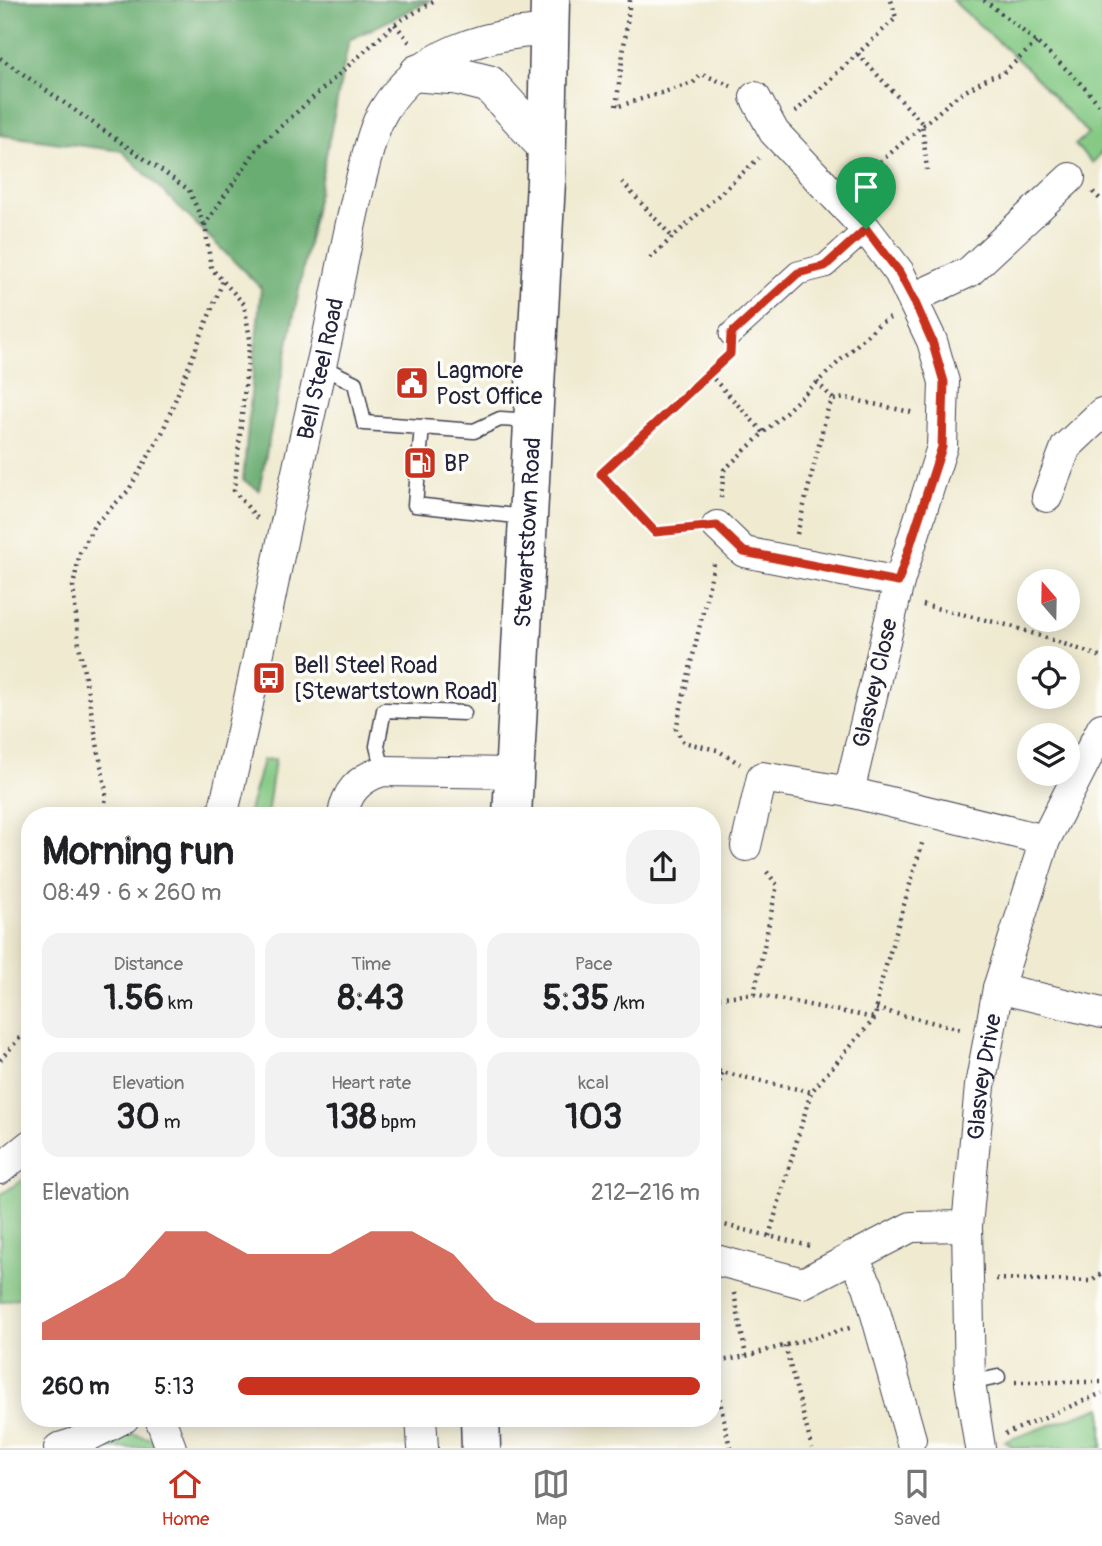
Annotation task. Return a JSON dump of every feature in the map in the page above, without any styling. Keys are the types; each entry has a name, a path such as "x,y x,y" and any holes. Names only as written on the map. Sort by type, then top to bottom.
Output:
{"main road":[{"name":"Stewartstown Road","path":"513,807 530,518 517,420 547,148 549,16"},
{"path":"480,1427 481,1448"}],"street":[{"name":"Bell Steel Road","path":"224,807 245,724 349,226 372,138 384,110 404,86 415,59 428,65 467,44 515,32 549,16"},
{"path":"415,59 457,76 489,84 547,148"},
{"name":"Glasvey Close","path":"755,97 777,135 866,229 899,272 932,341 944,382 942,447 897,590 849,792"},
{"path":"915,302 969,272 1070,178"},
{"path":"731,334 798,273 825,266 866,229"},
{"path":"1047,497 1066,447 1102,413"},
{"path":"725,534 744,552 790,561 897,590"},
{"name":"Glasvey Drive","path":"979,1445 984,1380 967,1279 967,1226 980,1086 998,988 1045,840 1102,728"},
{"path":"344,807 354,787 368,775 383,771 515,773"},
{"path":"746,846 762,777 849,792 1045,840"},
{"path":"998,988 1102,1013"},
{"path":"0,1169 21,1152"},
{"path":"721,1261 803,1283 912,1227 967,1226"},
{"path":"852,1256 868,1286 911,1438"},
{"path":"59,1448 106,1427"},
{"path":"163,1427 171,1448"},
{"path":"422,1427 423,1448"}],"lane":[{"path":"320,366 355,383 364,423 474,431 517,420"},
{"path":"422,428 415,505 530,518"},
{"path":"383,771 377,746 384,710 464,713"}],"path":[{"path":"205,224 259,146 396,24 436,0"},
{"path":"630,0 616,107 693,83 702,74 755,97"},
{"path":"650,258 895,18 891,0"},
{"path":"984,0 1037,42 1083,85 1102,108"},
{"path":"396,24 415,59"},
{"path":"837,199 957,96 1002,74 1037,42"},
{"path":"858,54 922,124 926,170"},
{"path":"0,58 189,190 205,224 211,268 244,304 250,339 234,492 264,523"},
{"path":"622,182 673,238"},
{"path":"105,807 106,792 79,645 73,586 80,554 94,526 128,491 162,433 223,281"},
{"path":"762,777 717,750 683,742 676,729 715,560 725,534 724,470 879,324 915,302"},
{"path":"725,534 655,532 601,474 730,354 731,334"},
{"path":"709,374 764,433"},
{"path":"817,382 833,400"},
{"path":"790,561 828,408 833,400 846,398 943,419"},
{"path":"897,590 1102,657"},
{"path":"769,1236 811,1092 875,1018 880,986 932,812"},
{"path":"746,846 777,886 754,993"},
{"path":"721,997 754,993 875,1018"},
{"path":"876,1009 989,1036"},
{"path":"0,1060 21,1036"},
{"path":"721,1077 722,1073 811,1092"},
{"path":"721,1224 852,1256"},
{"path":"967,1279 1092,1280 1102,1273"},
{"path":"721,1361 877,1320"},
{"path":"785,1346 811,1448"},
{"path":"984,1380 1102,1382"},
{"path":"979,1445 1102,1393"},
{"path":"721,1406 730,1448"}],"green space":[{"path":"0,0 431,0 349,40 259,490 243,480 261,288 122,151 0,135 3,72 0,70"},
{"path":"952,0 1102,0 1102,152 1093,163 1075,145 1088,134 1027,68"},
{"path":"275,759 268,807 250,807 263,760"},
{"path":"21,1181 21,1297 0,1302 0,1195"},
{"path":"1102,1407 1102,1448 1014,1448 1005,1441"},
{"path":"129,1433 153,1439 156,1448 100,1448 115,1436"}],"place":[{"name":"Lagmore Post Office","path":"412,383"},
{"name":"BP","path":"420,463"},
{"name":"Bell Steel Road [Stewartstown Road]","path":"269,678"}],"route":[{"path":"866,229 899,272 913,298 932,341 944,382 942,447 898,582 744,552 717,526 655,532 601,474 730,354 731,334 798,273 825,266 866,229"}]}
